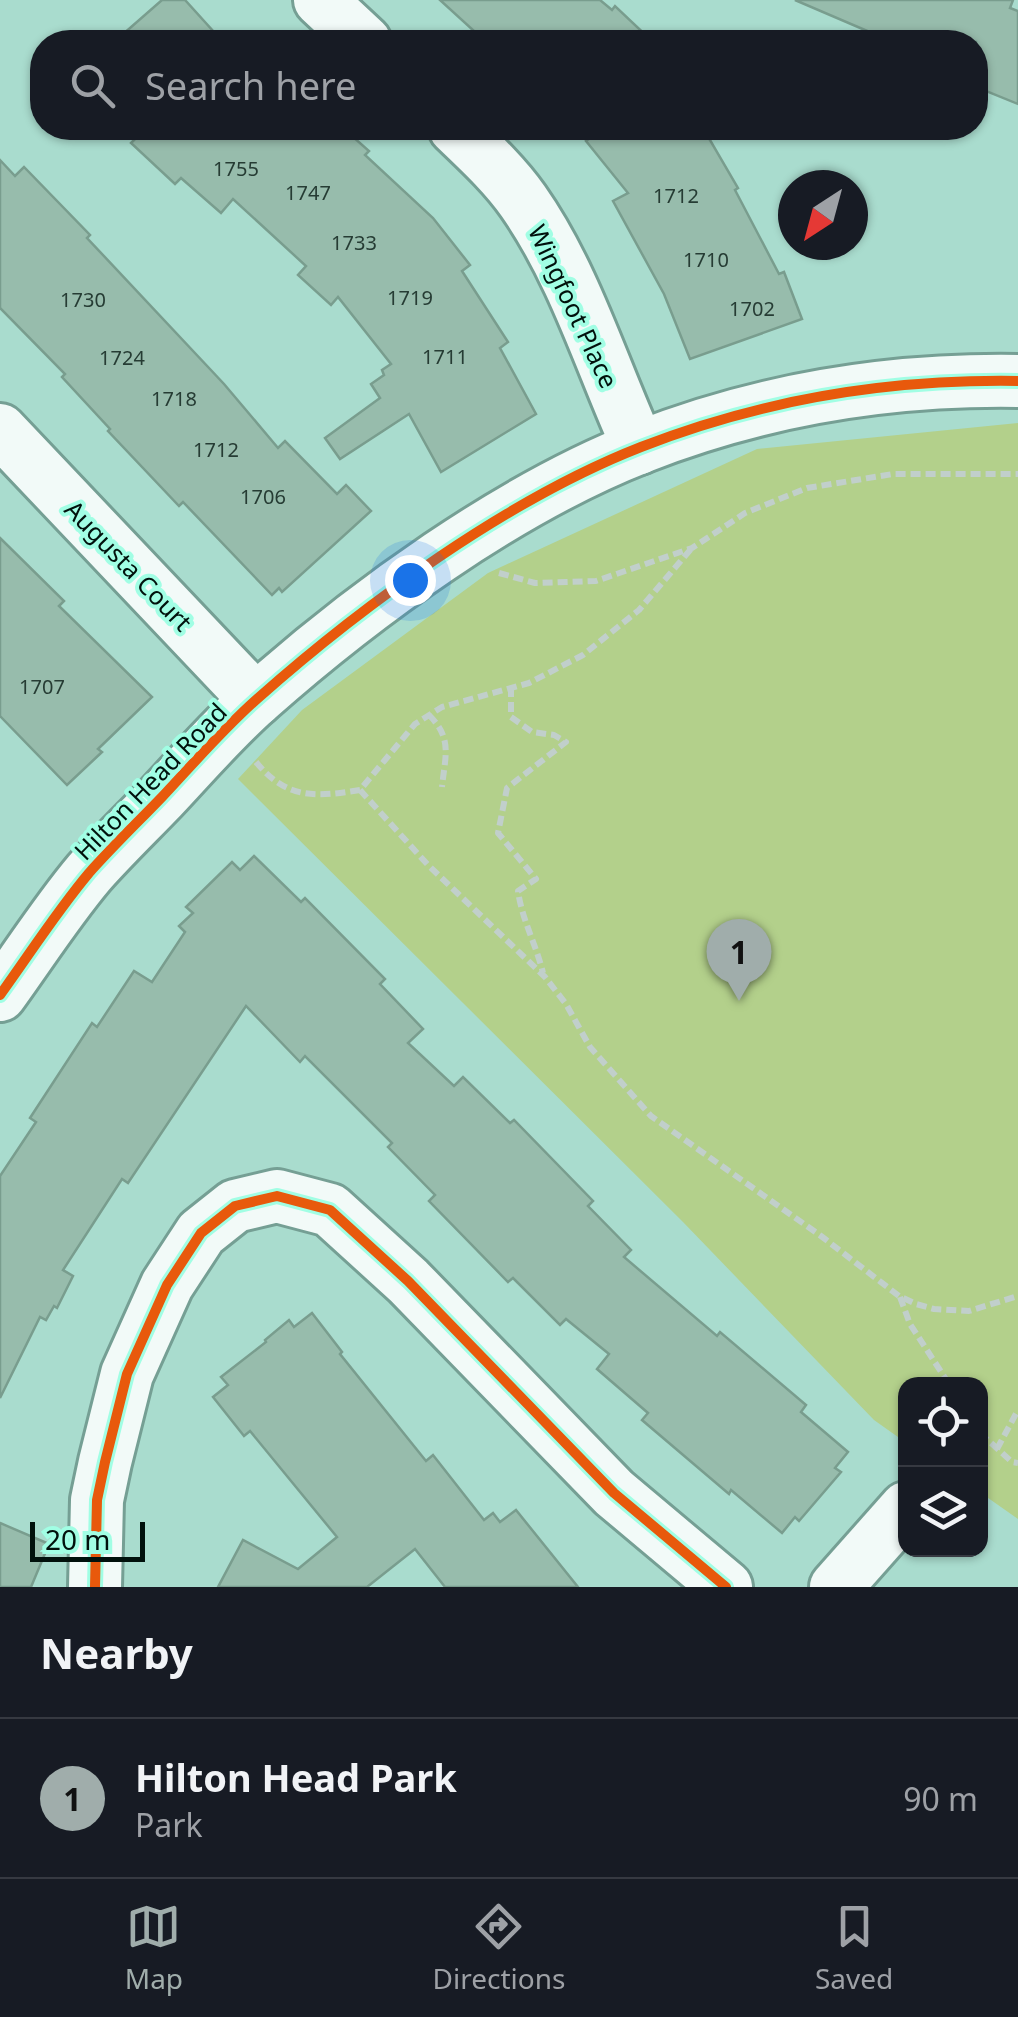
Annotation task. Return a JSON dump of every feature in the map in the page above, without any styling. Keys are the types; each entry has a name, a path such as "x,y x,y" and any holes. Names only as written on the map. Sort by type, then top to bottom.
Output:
{"street":[{"path":"320,0 352,30"},
{"name":"Wingfoot Place","path":"468,140 499,170 537,222 639,448"},
{"name":"Hilton Head Road","path":"0,995 88,874 242,714 396,590 531,502 639,448 724,419 829,395 934,382 1018,381"},
{"name":"Augusta Court","path":"0,430 242,714"},
{"path":"95,1587 96,1500 104,1462 127,1374 167,1285 200,1232 235,1206 277,1196 330,1210 408,1281 614,1493 726,1587"},
{"path":"836,1587 898,1517"}],"path":[{"path":"465,542 499,574 534,583 596,581 692,548 744,513 807,488 893,474 1018,474"},
{"path":"242,714 260,768 284,787 315,798 360,790 414,724 428,715 442,707 528,683 583,655 638,610 692,548"},
{"path":"510,688 512,717 532,732 554,734 566,742 507,788 498,833 536,879 518,891 525,926 531,932 545,977"},
{"path":"428,715 441,728 446,744 442,787"},
{"path":"360,790 428,866 545,977 566,1004 590,1047 651,1116 899,1296 950,1311 993,1306 1018,1296"},
{"path":"899,1296 910,1324 945,1377"},
{"path":"997,1450 1018,1410"},
{"path":"988,1440 1012,1462 1018,1462"}],"green space":[{"path":"1018,423 1018,1519 988,1498 988,1377 898,1377 898,1437 874,1420 683,1222 238,779 302,710 488,573 757,449"}],"building":[{"path":"162,0 185,0 212,30 128,30"},
{"path":"440,0 600,0 612,10 615,6 640,30 473,30"},
{"path":"795,0 1013,0 1010,8 1018,11 1018,104 988,92 988,30 865,30"},
{"path":"357,140 369,151 365,155 433,218 470,265 462,271 508,342 500,348 536,414 441,472 409,414 340,459 325,438 380,398 371,384 391,364 338,297 331,305 298,275 306,266 233,199 221,213 181,178 175,184 131,143"},
{"path":"710,140 779,274 784,272 802,319 690,359 664,294 613,201 628,193 586,141"},
{"path":"0,160 15,176 24,167 90,235 87,238 224,384 278,448 285,441 337,494 346,485 371,511 282,592 279,588 272,595 183,502 179,506 108,431 62,377 65,374 0,308"},
{"path":"0,538 64,601 59,606 152,697 67,785 0,716"},
{"path":"254,856 301,902 305,898 385,979 380,984 423,1029 408,1043 454,1086 463,1077 510,1123 514,1120 593,1201 588,1206 631,1250 624,1257 806,1405 801,1412 848,1452 835,1468 841,1472 799,1521 795,1517 782,1533 642,1420 648,1413 597,1369 609,1354 566,1319 560,1325 513,1278 508,1282 429,1201 435,1195 388,1147 392,1143 305,1056 300,1062 246,1006 128,1183 122,1179 63,1270 73,1276 57,1308 54,1306 46,1320 40,1317 0,1398 0,1176 36,1122 30,1118 92,1023 97,1027 134,971 152,982 185,932 179,926 193,913 186,907 232,862 240,870"},
{"path":"312,1313 426,1461 433,1455 484,1520 493,1513 500,1522 516,1510 578,1587 445,1587 415,1549 367,1587 218,1587 243,1540 298,1569 337,1537 250,1431 244,1436 213,1397 228,1385 221,1377 289,1320 294,1327"},
{"path":"0,1523 49,1544 31,1587 0,1587"}],"cycle path":[{"path":"0,995 89,873 244,710 390,591 489,525 591,469 641,447 732,417 874,389 1018,381"},
{"path":"95,1587 97,1500 105,1462 127,1374 167,1285 201,1233 235,1206 277,1196 330,1210 408,1281 614,1493 726,1587"}],"place":[{"name":"Hilton Head Park","path":"739,1001"}]}
